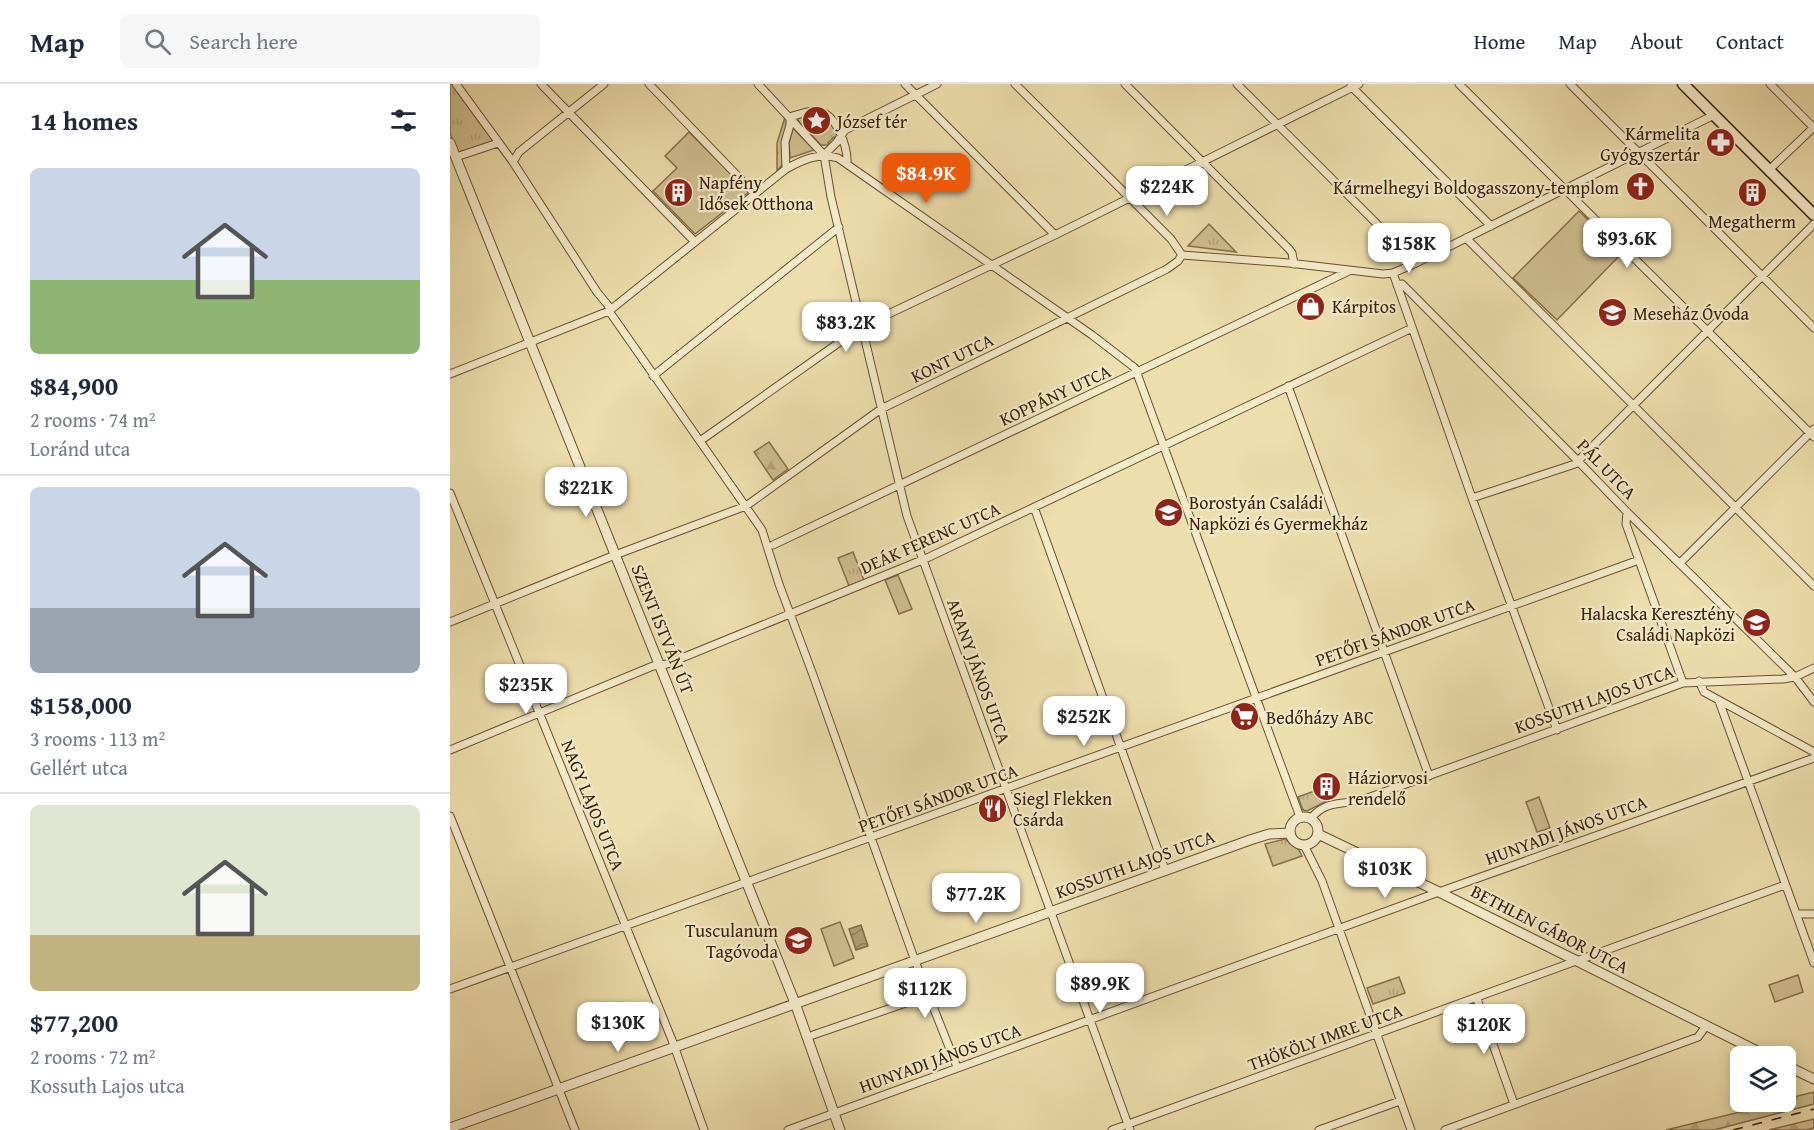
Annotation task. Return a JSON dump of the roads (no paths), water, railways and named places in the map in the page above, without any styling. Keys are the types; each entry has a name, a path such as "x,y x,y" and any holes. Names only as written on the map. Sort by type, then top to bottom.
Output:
{"main road":[{"path":"1683,84 1814,215"}],"street":[{"path":"456,84 513,162 653,376 773,545 771,556"},
{"path":"541,84 695,242"},
{"path":"513,162 519,152 604,84"},
{"path":"649,84 755,194"},
{"path":"758,84 824,155"},
{"path":"905,84 1055,235"},
{"path":"824,155 846,130 937,84"},
{"path":"1015,84 1130,197 1171,239 1182,255 1393,273 1714,115"},
{"path":"1125,84 1289,249 1294,264"},
{"path":"1236,84 1416,263"},
{"path":"1459,84 1813,433 1680,563"},
{"path":"1570,84 1814,328"},
{"path":"1769,170 1814,127 1771,84"},
{"path":"700,441 861,327 1055,235 1354,85 1491,226"},
{"path":"790,117 810,111 821,112 830,119 847,150 848,164"},
{"path":"786,169 785,142 790,117"},
{"name":"SZENT ISTVÁN ÚT","path":"450,143 795,1003 840,1130"},
{"path":"456,157 500,146 519,152"},
{"path":"450,374 610,310 786,169 824,155 838,158 1133,366 1300,817"},
{"name":"ARANY JÁNOS UTCA","path":"824,155 861,327 907,516 1129,1127"},
{"path":"1472,498 1572,466 1814,224"},
{"path":"653,376 838,226"},
{"path":"1466,238 1814,586"},
{"name":"KONT UTCA","path":"450,622 615,555 746,506 881,409 1167,269 1182,255"},
{"name":"KOPPÁNY UTCA","path":"773,545 1349,271"},
{"path":"1393,273 1557,730"},
{"name":"PÁL UTCA","path":"1397,285 1402,284 1627,512 1795,677 1814,702"},
{"name":"DEÁK FERENC UTCA","path":"450,750 653,666 659,666 791,615 922,560 1412,328"},
{"path":"1288,386 1429,776"},
{"name":"NAGY LAJOS UTCA","path":"450,493 674,1047 704,1130"},
{"path":"1034,507 1165,870"},
{"path":"1627,512 1626,524 1683,683"},
{"path":"762,530 915,961 957,1068"},
{"name":"PETŐFI SÁNDOR UTCA","path":"450,989 1639,560"},
{"name":"KOSSUTH LAJOS UTCA","path":"1311,818 1321,809 1332,804 1362,800 1683,683 1783,680 1814,668"},
{"path":"1699,681 1704,692 1814,752"},
{"path":"1719,701 1814,963"},
{"name":"HUNYADI JÁNOS UTCA","path":"788,1130 1439,892 1814,758"},
{"path":"450,816 575,1130"},
{"path":"1300,817 1311,818 1317,825 1318,834 1313,842 1304,845 1296,843 1290,833 1292,823 1300,817"},
{"name":"KOSSUTH LAJOS UTCA","path":"450,1128 1165,870 1260,837 1290,833"},
{"name":"BETHLEN GÁBOR UTCA","path":"1318,834 1747,1046"},
{"path":"1304,845 1322,881 1411,1130"},
{"name":"THÖKÖLY IMRE UTCA","path":"1112,1130 1129,1127 1785,885"},
{"path":"1797,914 1814,914"},
{"path":"813,1035 929,995"},
{"path":"1477,999 1514,1104"},
{"path":"1445,1130 1698,1037 1706,1026"},
{"path":"1796,1070 1814,1079"},
{"path":"1319,1130 1400,1101"}],"water":[{"path":"861,925 868,946 856,950 849,929"}],"railway":[{"path":"1733,1130 1814,1109"}],"place":[{"name":"József tér","path":"816,121"},
{"name":"Kármelita Gyógyszertár","path":"1721,143"},
{"name":"Kármelhegyi Boldogasszony-templom","path":"1640,187"},
{"name":"Napfény Idősek Otthona","path":"678,192"},
{"name":"Megatherm","path":"1752,192"},
{"name":"Kárpitos","path":"1311,306"},
{"name":"Meseház Óvoda","path":"1612,313"},
{"name":"Borostyán Családi Napközi és Gyermekház","path":"1168,512"},
{"name":"Halacska Keresztény Családi Napközi","path":"1756,623"},
{"name":"Bedőházy ABC","path":"1245,717"},
{"name":"Háziorvosi rendelő","path":"1327,787"},
{"name":"Siegl Flekken Csárda","path":"992,808"},
{"name":"Tusculanum Tagóvoda","path":"799,940"}]}
